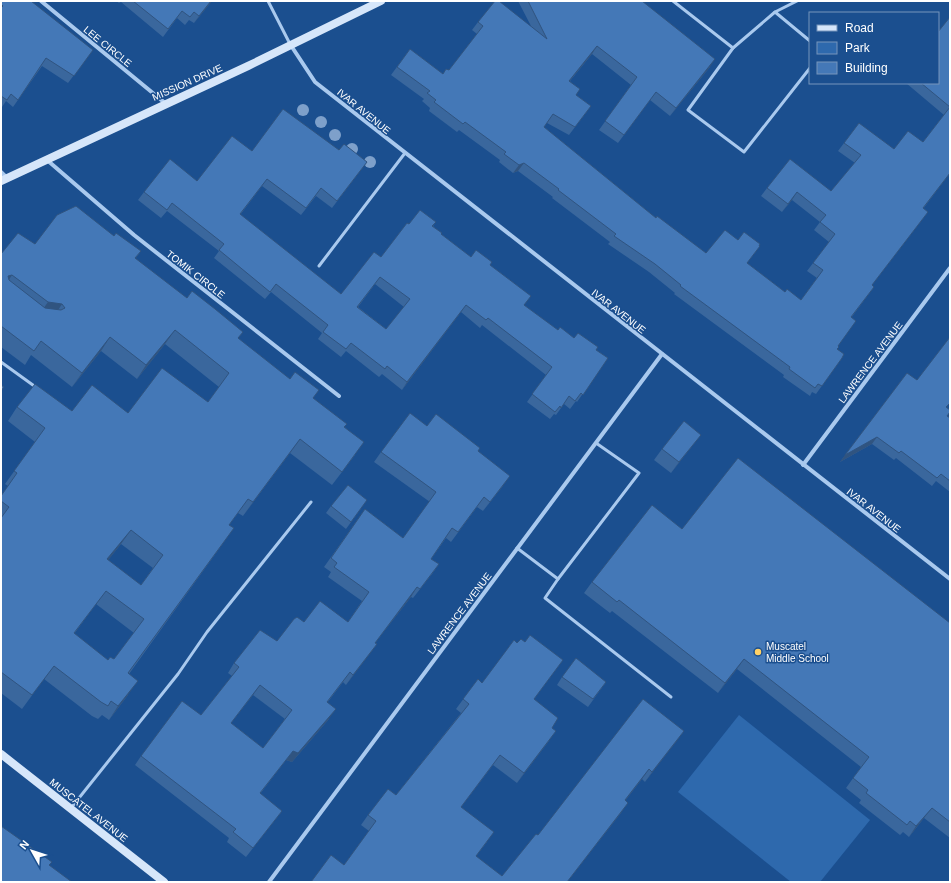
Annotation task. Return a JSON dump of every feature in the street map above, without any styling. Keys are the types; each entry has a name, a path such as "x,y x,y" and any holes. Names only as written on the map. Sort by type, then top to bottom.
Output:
{"main road":[{"name":"MISSION DRIVE","path":"3,177 46,160 165,103 248,66 290,44 381,1"},
{"name":"MUSCATEL AVENUE","path":"1,754 164,882"}],"street":[{"name":"LEE CIRCLE","path":"41,1 165,103"},
{"name":"IVAR AVENUE","path":"290,44 315,82 950,579"},
{"name":"TOMIK CIRCLE","path":"46,160 134,235 339,396"},
{"name":"LAWRENCE AVENUE","path":"803,465 950,268"},
{"name":"LAWRENCE AVENUE","path":"269,882 662,354"}],"lane":[{"path":"268,1 290,44"},
{"path":"674,1 733,48"},
{"path":"796,1 775,12 733,48 688,110 744,152 809,69"},
{"path":"775,12 809,40"},
{"path":"319,266 405,153"},
{"path":"1,362 42,393"},
{"path":"596,443 639,473 545,598 671,697"},
{"path":"71,808 178,674 207,632 311,502"},
{"path":"517,548 558,579"}],"green space":[{"path":"739,715 870,820 820,882 791,882 678,792"}],"building":[{"path":"1,1 31,1 93,50 74,76 46,58 18,100 11,94 7,100 1,96 1,8 3,6"},
{"path":"133,1 211,1 199,16 194,12 190,17 182,11 168,29"},
{"path":"495,1 499,1 547,39 528,1 642,1 715,59 676,108 656,92 624,135 605,121 637,77 597,46 569,81 580,89 576,95 591,106 575,127 553,114 544,127 656,218 657,216 706,253 725,230 738,240 744,232 760,244 747,263 785,292 787,289 801,300 823,270 813,263 835,234 820,222 826,215 797,192 788,204 767,188 790,159 831,191 861,155 844,143 859,123 894,149 908,131 923,142 950,107 950,173 923,208 928,212 872,285 874,287 851,317 856,321 837,349 844,354 822,386 818,384 815,388 789,369 790,367 680,286 681,285 655,264 614,236 616,234 558,190 559,189 524,163 519,165 504,154 506,152 465,122 463,124 434,102 436,100 427,93 430,91 397,67 410,49 443,74 446,69 449,70 483,26 478,22"},
{"path":"950,17 950,107 922,84 939,84 939,31"},
{"path":"283,109 339,150 344,144 367,162 337,201 321,188 306,208 267,179 240,214 341,294 374,252 381,257 407,223 409,224 420,210 436,222 432,226 442,233 441,234 471,257 476,250 492,262 490,265 531,296 524,305 558,330 560,327 574,338 578,333 598,347 596,350 608,358 583,395 581,393 575,401 569,396 561,408 560,406 555,412 532,394 552,367 488,318 486,320 466,305 407,382 387,366 385,369 351,343 346,349 323,332 328,325 276,284 270,292 219,250 224,244 172,203 167,210 144,192 170,159 197,181 232,136 252,151","holes":["380,277 410,299 386,329 357,307"]},
{"path":"76,206 114,236 116,233 141,251 135,258 187,298 192,291 243,332 238,338 290,379 295,372 319,390 313,398 347,424 344,427 364,442 342,472 300,439 253,502 248,499 229,525 234,528 128,673 138,681 118,706 111,701 108,706 101,702 54,666 32,695 1,672 1,518 9,507 1,501 1,496 17,473 14,471 45,428 17,407 35,384 72,411 92,385 128,413 162,368 208,402 229,373 175,330 146,365 110,337 82,373 41,341 34,351 1,326 1,254 18,233 35,244 57,215","holes":["12,275 48,302 62,304 65,308 61,310 45,308 9,280 8,276","131,530 163,555 141,585 107,559","106,591 144,619 114,659 110,657 108,660 74,633"]},
{"path":"950,337 950,403 946,407 950,410 947,416 950,418 950,481 941,474 937,478 901,451 899,453 877,437 845,455 907,373 917,380"},
{"path":"410,413 427,426 436,414 480,448 478,451 510,476 490,502 484,497 458,532 452,528 431,559 439,564 420,589 417,587 353,675 350,672 327,702 336,709 298,753 293,751 260,793 282,811 253,848 233,832 236,829 141,756 182,701 201,715 239,667 234,663 260,630 277,641 294,619 297,617 304,622 320,601 348,622 369,592 334,567 337,563 331,558 365,509 403,538 436,492 381,452","holes":["260,685 292,710 263,748 231,723"]},
{"path":"684,421 701,435 679,462 662,449"},
{"path":"738,458 950,623 950,822 932,808 916,826 910,821 907,825 866,793 868,790 853,778 869,757 744,659 725,683 619,600 617,602 592,582 652,505 682,529"},
{"path":"348,485 367,500 351,522 331,506"},
{"path":"530,635 563,660 534,699 558,718 552,728 556,731 524,773 500,755 461,807 494,832 476,856 502,876 536,834 538,835 643,699 684,731 652,772 649,769 625,800 628,803 567,882 311,882 331,855 344,865 376,821 368,815 388,789 396,795 469,704 463,699 478,679 482,683 514,640 517,643 521,639 525,642"},
{"path":"576,658 606,682 593,699 562,677"},
{"path":"1,826 52,862 49,865 72,882 1,882"}],"place":[{"name":"Muscatel Middle School","path":"758,652"}]}
